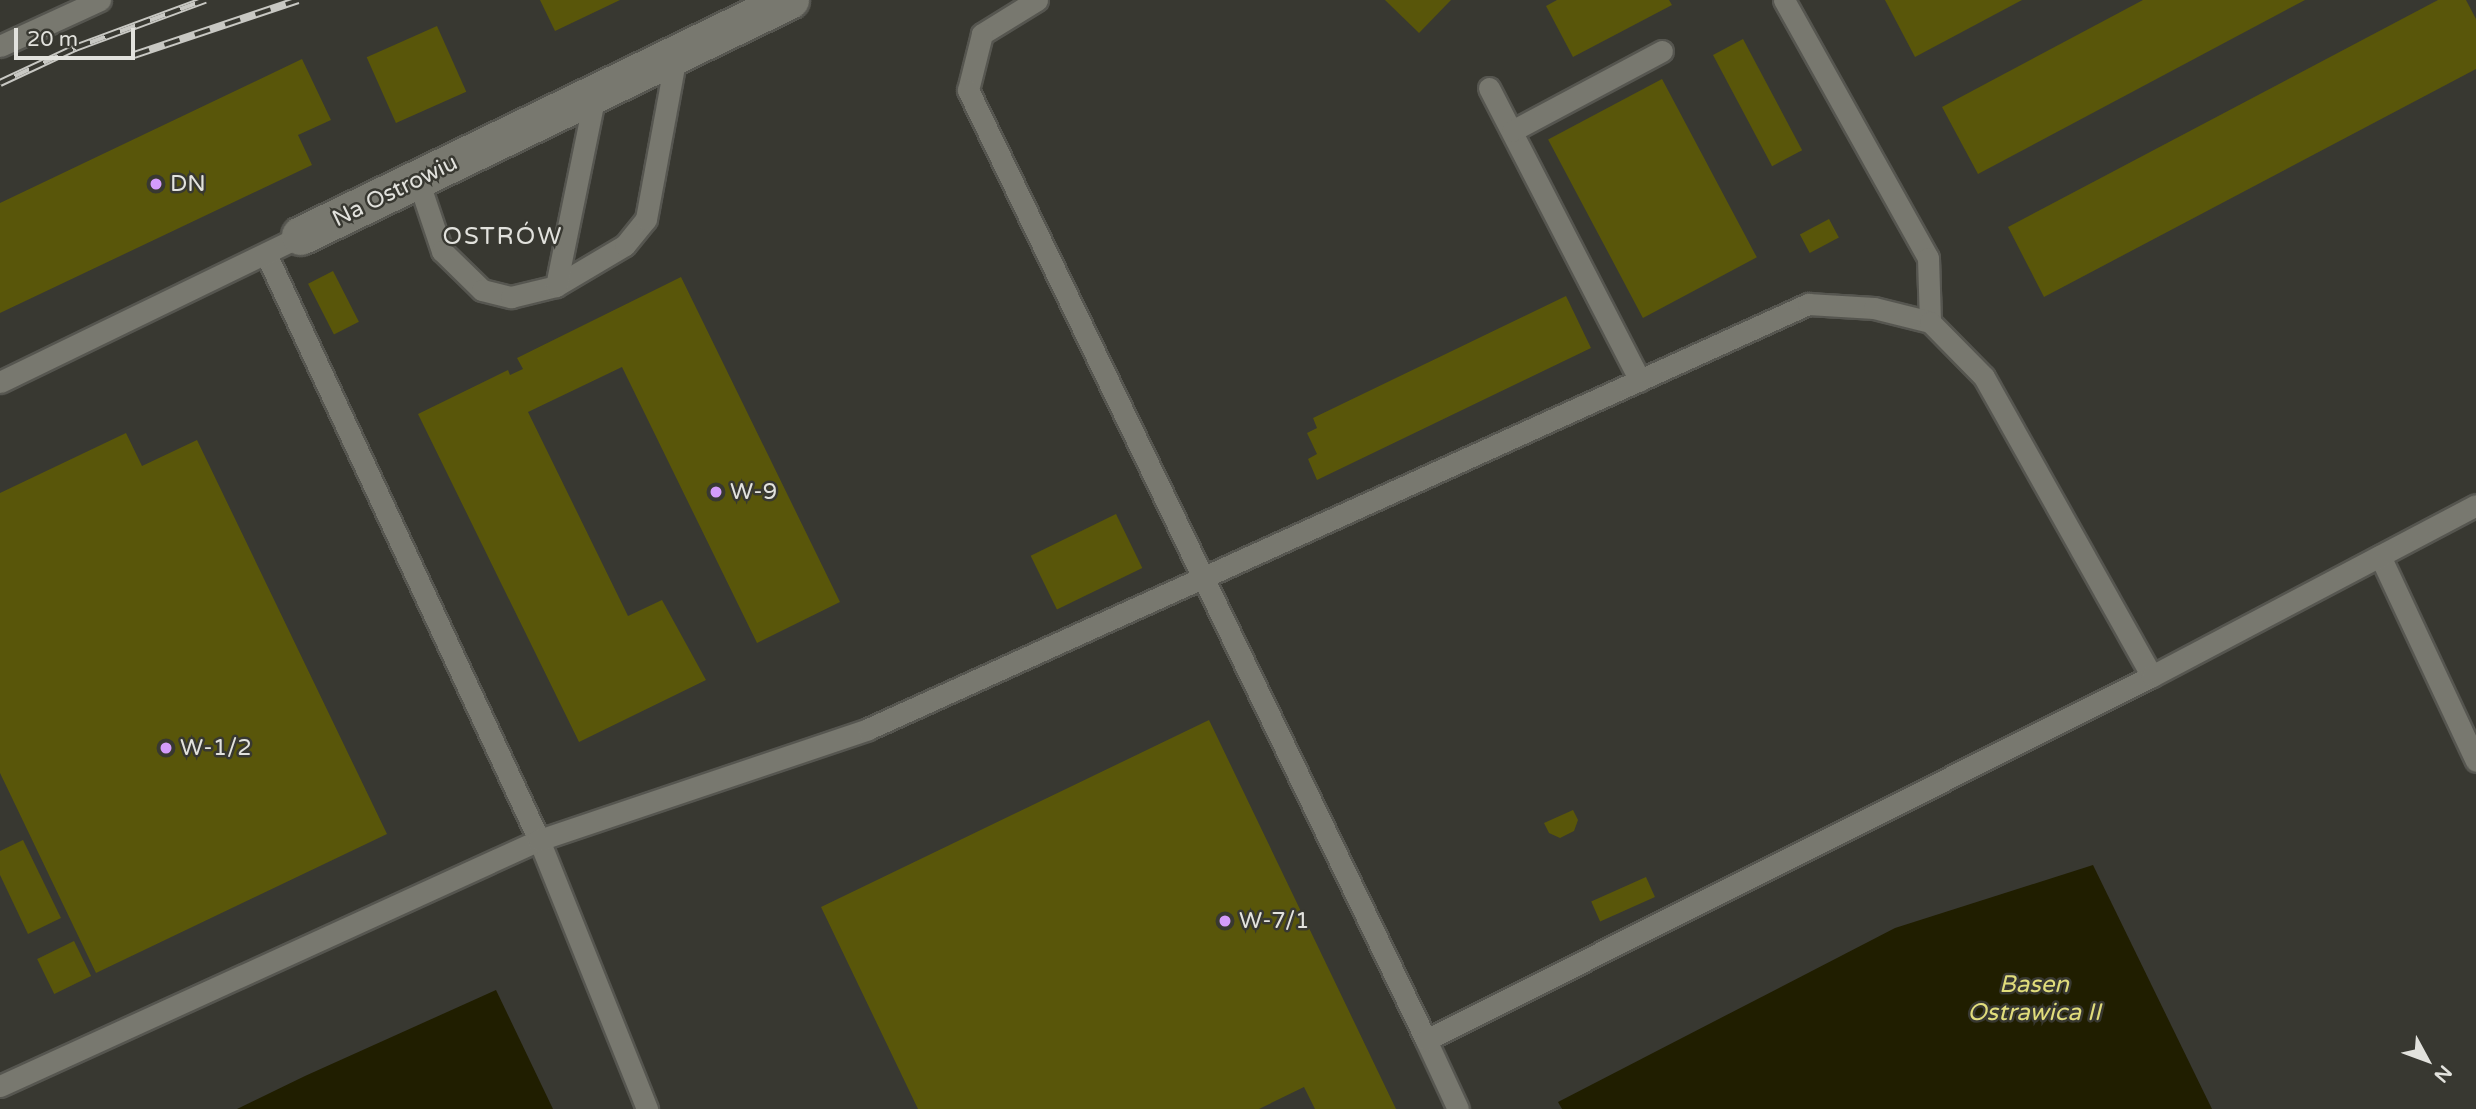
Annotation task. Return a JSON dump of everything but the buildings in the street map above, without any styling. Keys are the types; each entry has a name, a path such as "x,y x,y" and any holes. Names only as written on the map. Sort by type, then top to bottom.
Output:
{"street":[{"name":"Na Ostrowiu","path":"302,236 790,0"}],"lane":[{"path":"0,46 100,0"},
{"path":"1037,0 982,34 968,90 1458,1109"},
{"path":"1784,0 1928,258 1930,322"},
{"path":"1512,131 1662,51"},
{"path":"418,180 442,250 482,290 511,297 555,286 625,245 646,219 676,56"},
{"path":"1489,88 1640,380"},
{"path":"555,286 594,95"},
{"name":"Na Ostrowiu","path":"0,382 302,236"},
{"path":"266,254 540,840 646,1109"},
{"path":"0,1086 540,840 868,729 1202,580 1808,303 1874,308 1930,322 1984,377 2152,676"},
{"path":"1426,1040 2152,676 2476,505"},
{"path":"2380,556 2476,761"}],"water":[{"name":"Basen Ostrawica II","path":"2093,865 2212,1109 1562,1109 1558,1102 1895,928"},
{"path":"496,990 553,1109 237,1109 305,1076"}],"railway":[{"path":"0,83 75,48 205,0"},
{"path":"134,55 298,0"}],"place":[{"name":"DN","path":"156,184"},
{"name":"W-9","path":"716,492"},
{"name":"W-1/2","path":"166,748"},
{"name":"W-7/1","path":"1225,921"}],"district":[{"name":"OSTRÓW","path":"503,237"}]}
